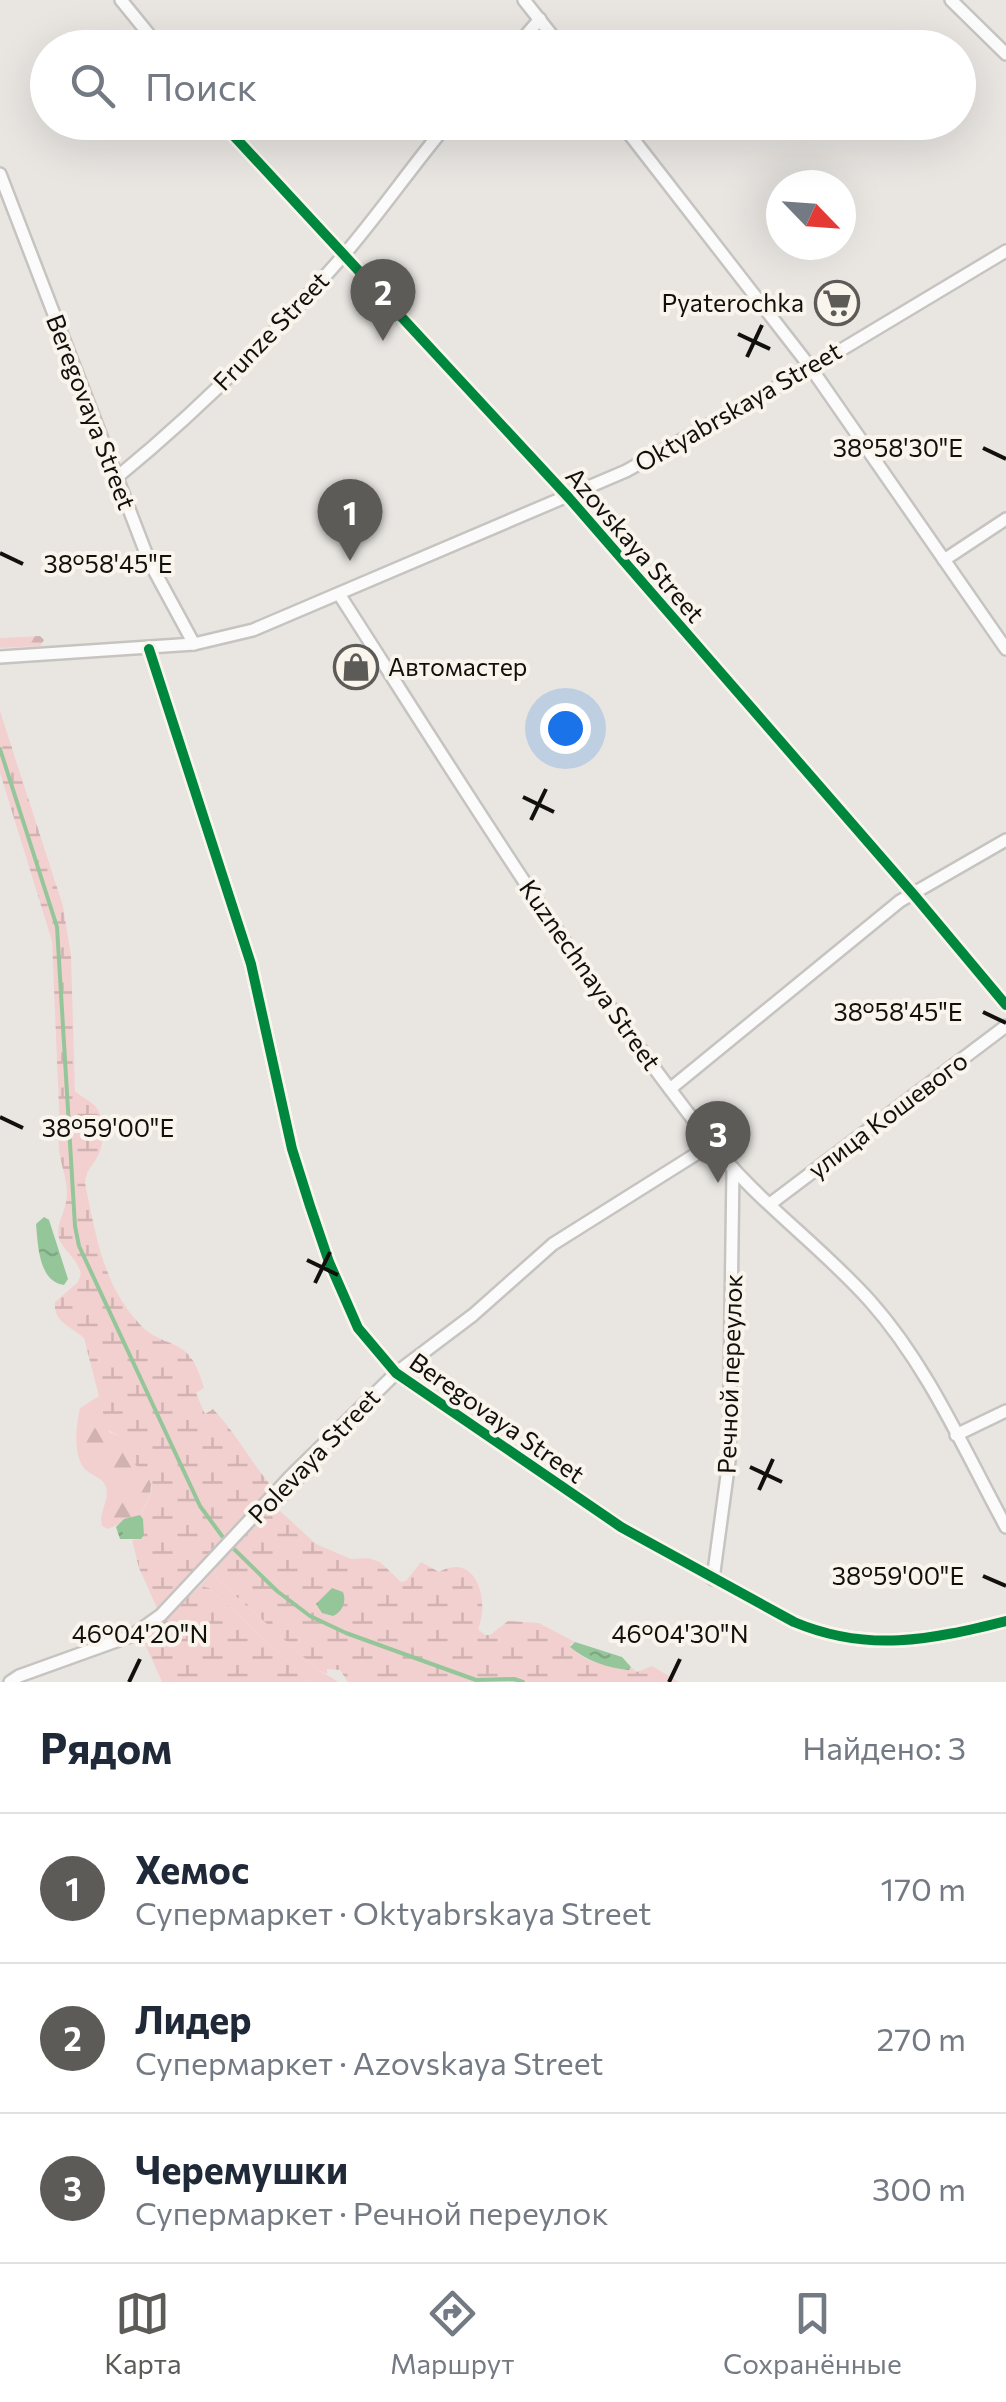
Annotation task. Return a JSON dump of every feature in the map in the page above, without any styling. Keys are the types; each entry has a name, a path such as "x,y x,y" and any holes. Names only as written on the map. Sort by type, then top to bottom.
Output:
{"street":[{"path":"121,0 145,30"},
{"path":"524,0 548,30"},
{"path":"951,0 1006,54"},
{"path":"531,30 540,20"},
{"name":"Azovskaya Street","path":"236,140 568,498 1006,1005"},
{"name":"Frunze Street","path":"116,478 230,376 342,256 434,140"},
{"path":"634,140 811,368 1006,649"},
{"name":"Beregovaya Street","path":"0,174 116,478 159,582 194,644"},
{"name":"Oktyabrskaya Street","path":"0,657 148,649 194,644 253,630 647,461 1006,251"},
{"path":"944,560 1006,519"},
{"name":"Kuznechnaya Street","path":"339,594 555,928 670,1089 733,1168 844,1273 920,1367 1006,1528"},
{"name":"Beregovaya Street","path":"148,649 251,964 292,1149 310,1206 358,1328 396,1374 596,1512 712,1579 804,1626 864,1642 929,1637 1006,1621"},
{"path":"670,1089 900,901 1006,840"},
{"name":"улица Кошевого","path":"770,1204 1006,1026"},
{"name":"Polevaya Street","path":"10,1682 133,1635 161,1615 291,1476 396,1374 473,1315 554,1244 712,1144"},
{"name":"Речной переулок","path":"712,1579 730,1461 733,1168"},
{"path":"956,1435 1006,1411"}],"green space":[{"path":"40,636 44,640 40,646 0,648 0,638"},
{"path":"0,711 63,906 71,956 75,1091 95,1106 103,1125 101,1148 85,1183 108,1272 136,1320 191,1358 204,1388 196,1393 205,1414 213,1409 272,1487 157,1608 139,1568 132,1540 141,1539 140,1515 148,1502 151,1484 126,1452 120,1436 103,1428 104,1416 84,1338 64,1323 55,1309 55,1302 78,1282 81,1273 58,1236 67,1193 59,1151 52,941 0,773"},
{"path":"99,1396 109,1432 120,1436 126,1452 146,1472 151,1484 150,1496 140,1515 108,1529 101,1521 106,1487 82,1466 76,1441 80,1408"},
{"path":"328,1451 333,1453 279,1510 316,1544 351,1559 380,1562 401,1582 421,1562 439,1572 463,1568 477,1582 481,1594 478,1629 485,1635 508,1621 539,1623 575,1642 570,1644 588,1660 629,1670 631,1667 637,1672 652,1666 679,1682 348,1682 340,1670 327,1669 327,1674 318,1670 217,1579 215,1569 282,1494"},
{"path":"215,1569 217,1579 318,1670 339,1682 310,1682 209,1588 200,1586"},
{"path":"200,1586 209,1588 310,1682 162,1682 142,1637"}],"water":[{"path":"44,1217 49,1220 68,1279 64,1285 49,1277 41,1262 36,1224"},
{"path":"140,1515 144,1535 141,1539 120,1539 116,1527 124,1519"},
{"path":"332,1588 343,1592 344,1599 333,1616 322,1613 316,1604"},
{"path":"575,1642 622,1657 631,1667 621,1669 590,1660 570,1647"}],"waterway":[{"path":"0,749 57,927 79,1246 200,1506 222,1536"},
{"path":"234,1549 277,1591 310,1616 346,1633 476,1680 523,1682"}],"cycle path":[{"path":"238,140 569,498 1006,1005"},
{"path":"149,649 251,964 292,1149 329,1262 358,1328 396,1373 621,1527 794,1622 848,1638 899,1640 951,1634 1006,1621"}],"place":[{"name":"Pyaterochka","path":"837,303"},
{"name":"Лидер","path":"383,341"},
{"name":"Хемос","path":"350,561"},
{"name":"Автомастер","path":"356,667"},
{"name":"Черемушки","path":"718,1183"}]}
